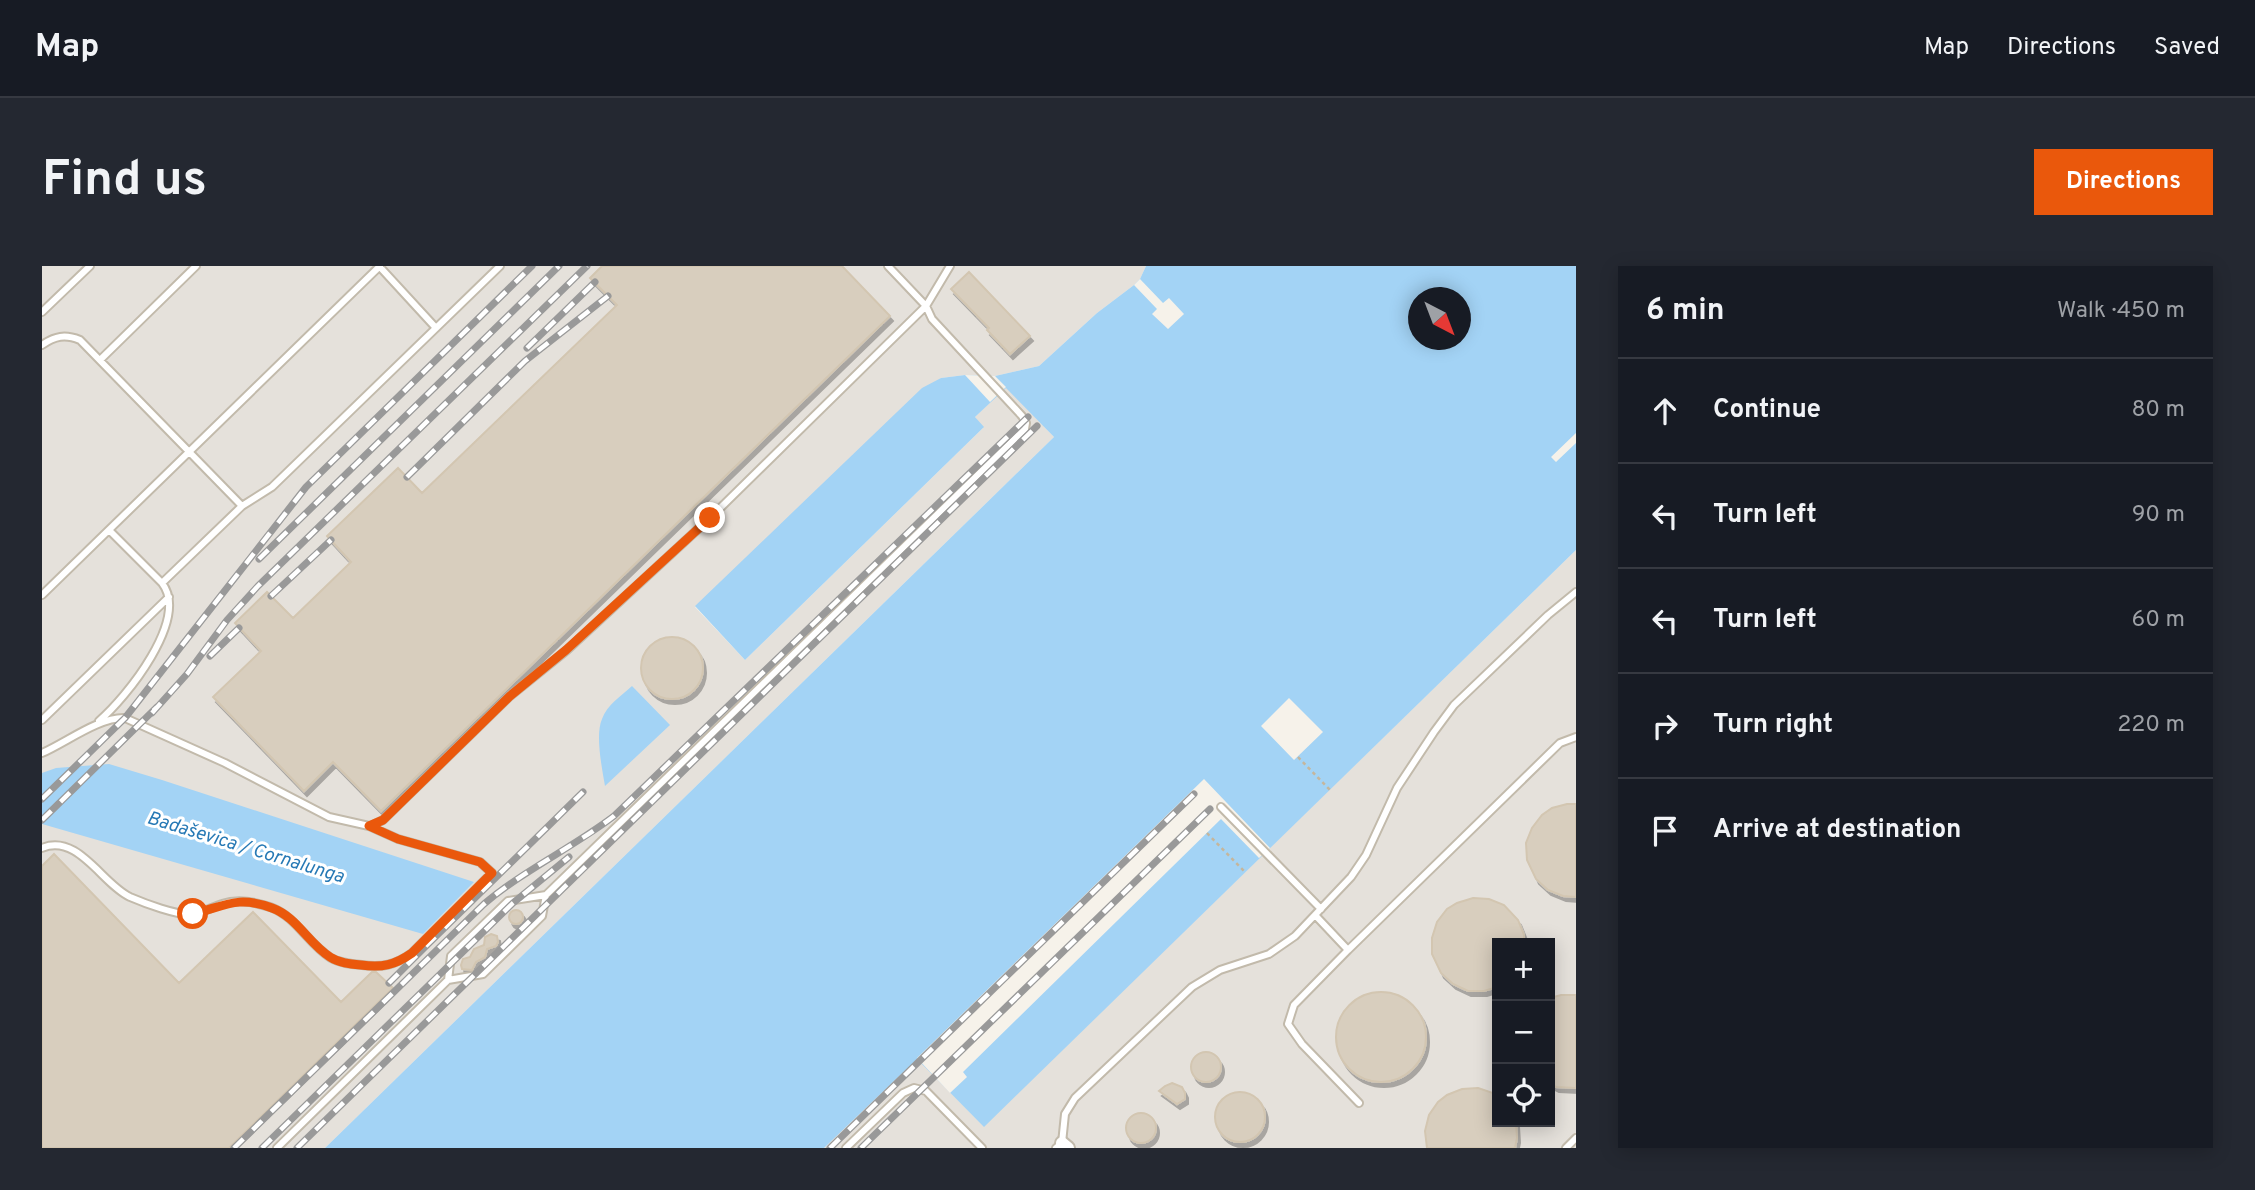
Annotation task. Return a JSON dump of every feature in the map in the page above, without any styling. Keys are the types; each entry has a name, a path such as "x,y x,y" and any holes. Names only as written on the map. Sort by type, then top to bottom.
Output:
{"lane":[{"path":"42,312 90,266"},
{"path":"100,360 197,266"},
{"path":"42,596 379,266 436,328"},
{"path":"162,583 242,506 272,487 500,266"},
{"path":"277,1148 449,980 483,974 542,916 546,895 1025,429 1026,423 1022,416 932,319 926,306 888,266"},
{"path":"369,826 383,820 510,696 566,650 710,518 926,306 950,266"},
{"path":"42,345 62,336 80,340 242,506"},
{"path":"92,727 125,694 148,662 169,610 169,597 162,583 109,530"},
{"path":"1062,1146 1065,1114 1075,1098 1192,987 1220,970 1269,954 1295,936 1351,877 1366,855 1397,788 1454,705 1548,615 1576,592"},
{"path":"42,720 169,597"},
{"path":"42,753 108,719 125,718 225,763 329,817 369,826 398,839 480,862 492,873 412,953 388,966 373,967 344,963 331,958 292,920 271,907 234,901 193,914 183,914 131,898 110,884 76,851 68,847 55,845 42,848"},
{"path":"1359,1103 1302,1044 1288,1024 1294,1005 1560,743 1576,737"},
{"path":"1221,807 1318,912 1348,950"},
{"path":"449,980 451,956 508,901 546,895"},
{"path":"846,1148 903,1093 908,1089 920,1088 982,1148"},
{"path":"1566,1148 1576,1138"}],"path":[{"path":"1298,757 1330,790"},
{"path":"1207,833 1245,872"}],"shaded area":[{"path":"42,266 1146,266 1134,285 1097,313 1039,366 995,376 965,375 941,378 695,607 745,660 983,428 975,417 1006,387 1054,437 325,1148 42,1148"},
{"path":"1576,550 1576,1148 824,1148 917,1058 984,1126"}],"water":[{"path":"1146,266 1576,266 1576,550 984,1127 917,1059 824,1148 325,1148 1054,437 1006,388 975,417 984,427 745,660 695,606 922,388 941,378 965,375 995,376 1039,366 1097,313 1134,285"},
{"path":"632,686 670,725 605,786 600,752 600,726 607,709"},
{"name":"Badaševica / Cornalunga","path":"109,764 474,882 423,934 42,824 42,773 56,768"}],"pier":[{"path":"1140,279 1163,303 1169,298 1184,314 1168,329 1152,314 1157,309 1134,285"},
{"path":"965,375 995,376 1006,387 990,402"},
{"path":"1576,433 1576,443 1556,462 1551,457"},
{"path":"1289,698 1323,732 1294,760 1261,726"},
{"path":"1204,779 1270,848 1259,858 1221,819 963,1072 967,1077 950,1093 917,1058"}],"building":[{"path":"602,266 842,266 890,316 381,811 333,762 304,791 213,697 261,651 235,623 267,592 293,618 351,562 327,536 398,468 422,493 617,305 590,278"},
{"path":"969,272 1030,336 1010,354 951,289"},
{"path":"672,637 684,639 694,646 701,656 701,680 694,690 684,697 672,699 660,697 650,690 643,680 641,668 643,656 650,646 660,639"},
{"path":"1576,804 1576,897 1563,896 1548,890 1536,879 1527,860 1526,843 1532,828 1542,815 1552,808"},
{"path":"54,854 179,983 253,912 341,1002 372,972 376,972 393,988 229,1148 42,1148 42,866"},
{"path":"1473,898 1489,899 1504,905 1518,920 1524,938 1492,938 1492,989 1468,991 1453,984 1441,973 1432,954 1432,938 1437,922 1447,909"},
{"path":"516,910 521,912 521,922 516,924 511,922 509,917 511,912"},
{"path":"491,934 497,936 496,946 487,949 485,957 476,962 472,970 462,969 463,959 470,957 474,949 484,945 485,937"},
{"path":"1381,992 1398,996 1413,1005 1422,1020 1426,1037 1422,1054 1413,1069 1398,1078 1381,1082 1364,1078 1349,1069 1340,1054 1336,1037 1340,1020 1349,1005 1364,996"},
{"path":"1576,995 1576,1088 1555,1086 1555,997"},
{"path":"1206,1052 1217,1056 1221,1067 1217,1078 1206,1082 1195,1078 1191,1067 1195,1056"},
{"path":"1172,1083 1182,1087 1185,1093 1185,1099 1177,1104 1159,1091"},
{"path":"1478,1088 1492,1093 1492,1127 1516,1127 1515,1148 1427,1148 1425,1131 1429,1115 1438,1102 1462,1089"},
{"path":"1240,1092 1258,1099 1265,1117 1258,1135 1240,1142 1222,1135 1215,1117 1222,1099"},
{"path":"1141,1113 1152,1117 1156,1128 1152,1139 1141,1143 1130,1139 1126,1128 1130,1117"}],"railway":[{"path":"42,799 125,718 306,487 532,266"},
{"path":"259,559 559,266"},
{"path":"152,713 258,586 587,266"},
{"path":"527,348 595,282"},
{"path":"407,477 525,361 608,296"},
{"path":"234,1148 484,904 515,880 614,816 1028,417"},
{"path":"297,1148 1037,426"},
{"path":"271,596 331,540"},
{"path":"210,656 239,628"},
{"path":"42,820 157,707"},
{"path":"426,946 583,792"},
{"path":"830,1148 1194,794"},
{"path":"861,1148 1210,809"},
{"path":"262,1148 513,903 569,857"},
{"path":"389,983 433,939"}],"route":[{"path":"193,914 234,901 271,907 292,920 331,958 344,963 388,966 412,953 492,873 480,862 398,839 369,826 383,820 510,696 566,650 710,518"}]}
